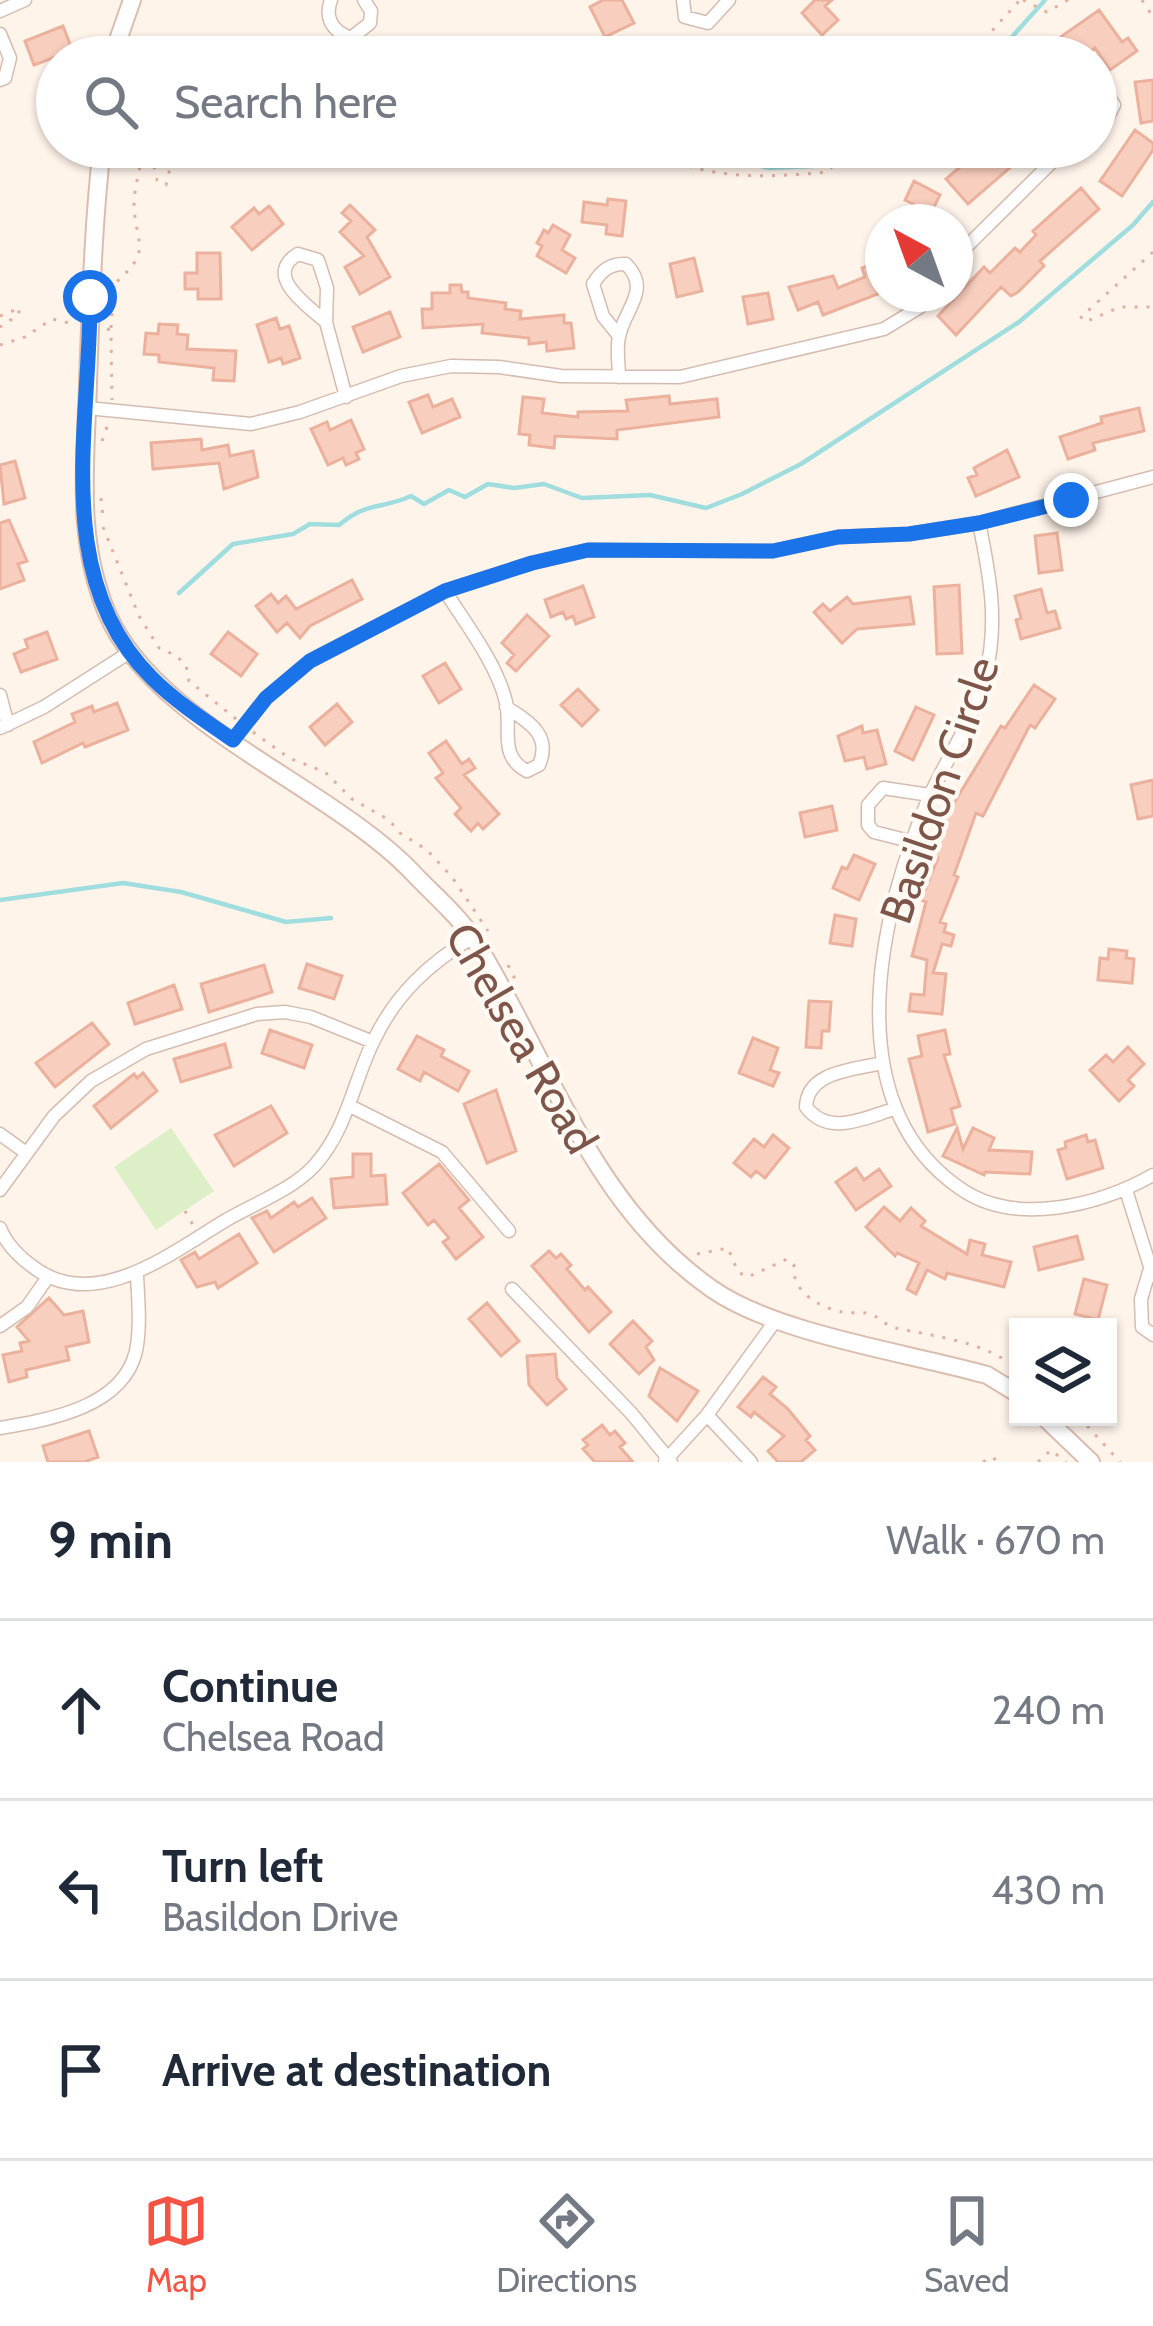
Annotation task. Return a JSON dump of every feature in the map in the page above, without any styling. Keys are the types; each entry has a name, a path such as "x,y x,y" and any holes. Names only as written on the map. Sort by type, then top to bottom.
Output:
{"street":[{"path":"0,11 25,0"},
{"path":"119,36 132,0"},
{"path":"331,0 330,23 345,36"},
{"path":"354,36 370,23 371,11 364,0"},
{"path":"682,0 685,17 708,23 729,0"},
{"path":"0,34 10,58 5,78 0,80"},
{"name":"Chelsea Road","path":"100,168 82,506 91,567 108,617 130,652 178,700 404,863 473,937 607,1182 670,1256 715,1292 776,1320 987,1376 1009,1389"},
{"path":"973,239 1042,168"},
{"path":"326,322 285,280 283,271 298,254 318,260 327,288 326,322 346,397"},
{"path":"619,336 603,316 593,284 608,266 626,264 634,272 636,303 619,336 619,377"},
{"path":"87,408 251,424 400,376 451,366 619,377 680,376 812,349 901,321 913,312"},
{"path":"233,740 266,698 310,661 445,591 588,550 773,551 838,537 909,534 979,523 1153,477"},
{"name":"Basildon Circle","path":"979,523 993,586 993,637 984,680 930,795 883,955 882,1063 894,1108 907,1136 933,1168 964,1192 984,1200 1037,1208 1069,1206 1126,1190 1153,1175"},
{"path":"445,591 505,697 508,753 527,771 539,765 545,751 542,735 506,707"},
{"path":"0,695 4,726 44,707 130,652"},
{"path":"913,842 874,832 868,825 868,805 883,788 930,795"},
{"path":"0,1228 20,1258 48,1277 75,1284 137,1274 302,1177 325,1152 350,1106 373,1042 399,998 434,960 473,937"},
{"path":"0,1190 54,1116 105,1071 146,1048 257,1014 285,1012 311,1017 373,1042"},
{"path":"882,1063 825,1077 809,1091 806,1107 818,1120 842,1125 894,1108"},
{"path":"350,1106 442,1152 509,1231"},
{"path":"0,1135 25,1152"},
{"path":"1126,1190 1151,1274 1139,1316 1142,1327 1153,1335"},
{"path":"0,1428 76,1411 122,1378 136,1355 137,1274"},
{"path":"0,1326 27,1307 48,1277"},
{"path":"512,1289 632,1414 668,1461 776,1320"},
{"path":"706,1415 752,1462"},
{"path":"1053,1426 1090,1462"}],"path":[{"path":"988,36 1022,0 1046,13 1068,0"},
{"path":"1142,0 1153,17"},
{"path":"111,404 114,284 130,270 142,241 134,209 141,168"},
{"path":"154,168 157,180 166,185 170,168"},
{"path":"707,168 761,179 831,168"},
{"path":"1153,252 1081,317 1085,322 1120,307 1153,307"},
{"path":"0,316 20,308 18,315 0,326"},
{"path":"0,345 26,337 52,319 80,327"},
{"path":"98,328 111,330"},
{"path":"100,451 109,421"},
{"path":"98,484 108,547 139,616 159,648 185,665 190,681 236,718"},
{"path":"254,734 289,758 325,772 352,800 389,820 427,850 452,877 495,943"},
{"path":"506,963 517,986"},
{"path":"184,1211 190,1220"},
{"path":"693,1254 728,1248 738,1272 748,1277 787,1259 794,1265 792,1276 798,1287 813,1300 840,1312 871,1314 889,1327 951,1336 1009,1362"},
{"path":"1088,1426 1120,1462"},
{"path":"1038,1462 1051,1450 1066,1462"},
{"path":"983,1462 992,1457 999,1462"}],"green space":[{"path":"171,1128 214,1191 156,1230 114,1167"}],"building":[{"path":"603,0 622,0 634,23 604,36 590,7"},
{"path":"815,0 832,0 825,6 838,20 822,35 802,13"},
{"path":"1099,10 1122,42 1128,38 1137,51 1117,65 1117,36 1062,36"},
{"path":"63,26 67,36 38,36"},
{"path":"36,37 36,64 34,65 25,41"},
{"path":"1153,80 1153,121 1141,123 1135,82"},
{"path":"1135,130 1153,143 1122,196 1100,181 1109,168 1117,168 1117,156"},
{"path":"959,168 1010,168 968,204 946,179"},
{"path":"914,181 940,195 936,204 905,200"},
{"path":"1081,188 1099,209 1040,261 1044,266 1018,292 1011,296 1001,287 956,335 938,316 973,312 973,279 984,267 990,273 1015,248 1020,252 1036,235 1033,231"},
{"path":"608,199 626,201 622,236 606,234 607,225 582,222 584,202 607,205"},
{"path":"350,205 375,230 367,237 390,277 360,294 345,267 364,256 340,232 351,221 342,213"},
{"path":"269,206 283,224 252,250 232,227 254,208 259,214"},
{"path":"553,225 570,235 562,250 575,258 566,273 537,256 542,246 537,243"},
{"path":"197,253 220,253 221,299 198,299 198,289 185,289 185,273 197,273"},
{"path":"694,258 702,291 677,297 670,264"},
{"path":"833,276 838,288 865,277 865,299 823,315 818,302 798,310 789,287"},
{"path":"450,285 461,285 468,298 506,303 505,309 521,311 520,319 564,315 564,323 571,323 574,348 547,351 546,342 529,344 529,338 482,333 483,324 423,328 422,309 432,309 432,293 450,293"},
{"path":"768,293 773,319 748,324 743,297"},
{"path":"390,312 400,337 363,352 353,327"},
{"path":"276,318 280,329 289,326 300,358 283,364 281,358 269,362 257,325"},
{"path":"159,324 178,325 177,334 188,335 187,349 236,351 234,381 213,380 214,368 159,362 159,355 144,354 146,333 158,334"},
{"path":"428,395 433,407 452,399 460,417 422,433 409,402"},
{"path":"669,396 670,404 717,399 719,417 617,430 617,439 555,436 554,448 529,445 530,435 519,434 523,397 544,399 542,413 578,417 578,412 628,411 626,400"},
{"path":"1139,408 1144,431 1093,443 1095,450 1068,459 1060,437 1102,423 1101,417"},
{"path":"351,420 364,449 356,453 359,459 346,465 343,458 328,465 311,429 327,422 330,430"},
{"path":"201,439 202,450 228,445 230,456 253,451 258,477 224,489 219,463 153,469 151,443"},
{"path":"1007,450 1019,477 976,496 968,478 977,475 974,468"},
{"path":"15,461 25,498 4,504 0,465"},
{"path":"9,520 27,561 18,564 24,580 0,589 0,523"},
{"path":"1057,533 1062,570 1039,573 1035,536"},
{"path":"352,580 362,599 310,626 300,638 287,623 277,632 256,606 271,594 278,603 286,596 296,609"},
{"path":"959,585 962,653 937,654 934,587"},
{"path":"583,586 594,617 576,624 573,616 566,619 563,612 551,617 545,600"},
{"path":"1041,589 1047,613 1055,611 1060,628 1021,639 1015,596"},
{"path":"847,597 853,604 910,597 914,624 857,629 842,643 814,612 823,604 830,611"},
{"path":"527,615 549,636 516,671 507,663 514,655 502,643"},
{"path":"47,632 57,659 21,672 14,654 28,648 25,640"},
{"path":"228,632 257,654 241,676 211,654"},
{"path":"445,663 461,689 439,703 423,676"},
{"path":"1034,685 1055,699 1035,728 1030,725 983,816 976,813 940,922 946,924 944,932 954,935 951,946 942,944 933,973 946,974 942,1014 909,1011 911,994 924,995 927,960 912,956 926,902 921,900 938,858 932,856 946,816 1001,726 1005,728"},
{"path":"578,689 598,710 582,726 561,705"},
{"path":"117,703 128,730 85,747 83,743 42,763 34,742 75,722 72,714"},
{"path":"337,704 352,722 325,745 310,727"},
{"path":"916,707 934,715 913,760 895,751"},
{"path":"862,726 863,733 877,730 886,764 867,769 864,757 845,761 838,736"},
{"path":"446,741 462,764 469,759 475,768 464,775 499,814 483,829 478,823 471,831 455,814 461,808 436,778 443,773 429,753"},
{"path":"1153,780 1153,816 1138,819 1131,785"},
{"path":"832,806 837,830 805,837 800,813"},
{"path":"854,855 875,864 859,900 833,888 842,867 847,869"},
{"path":"835,915 856,919 852,946 830,943"},
{"path":"1109,949 1127,951 1126,958 1134,959 1132,983 1098,980 1100,958 1108,959"},
{"path":"307,964 342,976 334,999 299,988"},
{"path":"264,965 272,992 209,1012 201,984"},
{"path":"174,985 182,1009 135,1024 128,1003"},
{"path":"809,1001 831,1002 829,1031 822,1031 821,1048 806,1047"},
{"path":"92,1023 109,1044 55,1087 36,1063"},
{"path":"270,1030 312,1045 304,1068 262,1053"},
{"path":"945,1030 950,1054 944,1055 960,1106 951,1109 955,1124 928,1132 909,1059 922,1056 918,1036"},
{"path":"417,1036 469,1071 458,1091 424,1072 420,1081 398,1069"},
{"path":"753,1038 778,1048 770,1070 779,1073 773,1086 739,1073"},
{"path":"225,1044 231,1067 181,1082 174,1059"},
{"path":"1128,1047 1144,1064 1128,1080 1134,1086 1119,1101 1090,1070 1106,1055 1113,1062"},
{"path":"143,1073 157,1091 111,1128 94,1106 134,1074 137,1078"},
{"path":"496,1090 516,1151 487,1163 464,1104"},
{"path":"271,1106 287,1133 234,1166 215,1135"},
{"path":"957,1128 963,1149 973,1128 994,1138 989,1150 1032,1152 1030,1174 984,1175 943,1156"},
{"path":"773,1135 789,1148 765,1178 756,1171 751,1177 734,1163 754,1139 764,1147"},
{"path":"1086,1135 1088,1142 1095,1140 1103,1168 1067,1179 1058,1150 1066,1148 1065,1142"},
{"path":"353,1154 371,1154 371,1176 385,1175 387,1204 334,1208 331,1179 353,1177"},
{"path":"439,1164 469,1200 459,1208 483,1237 456,1259 443,1242 449,1238 434,1220 428,1225 403,1193"},
{"path":"856,1168 864,1180 879,1169 891,1186 856,1210 836,1182"},
{"path":"312,1198 326,1218 274,1252 252,1218 267,1211 271,1218 294,1202 298,1207"},
{"path":"884,1207 900,1221 911,1208 925,1221 921,1226 967,1254 970,1240 985,1244 982,1255 1011,1262 1004,1287 947,1273 945,1279 927,1270 916,1294 907,1289 919,1263 895,1256 866,1227"},
{"path":"239,1234 257,1263 218,1288 215,1282 197,1287 181,1260 195,1252 199,1259"},
{"path":"1077,1236 1083,1259 1039,1270 1034,1247"},
{"path":"549,1251 556,1258 561,1254 585,1290 588,1287 611,1312 589,1332 532,1266"},
{"path":"1084,1279 1107,1285 1099,1318 1075,1314"},
{"path":"49,1298 64,1315 83,1311 89,1342 66,1347 69,1360 26,1370 27,1377 9,1382 3,1355 22,1351 20,1343 29,1341 17,1327"},
{"path":"487,1303 519,1341 501,1356 469,1319"},
{"path":"633,1321 652,1341 646,1347 654,1360 639,1374 610,1344"},
{"path":"555,1354 557,1378 566,1389 547,1405 529,1385 527,1356"},
{"path":"660,1368 698,1391 677,1421 649,1396"},
{"path":"763,1377 776,1387 770,1394 810,1436 806,1440 815,1450 801,1462 778,1462 768,1451 784,1436 754,1412 751,1417 738,1407"},
{"path":"602,1425 610,1435 615,1431 625,1443 620,1447 633,1462 595,1462 583,1449 588,1445 583,1440"},
{"path":"89,1431 98,1457 48,1462 43,1446"}],"waterway":[{"path":"1013,36 1045,0"},
{"path":"179,593 233,544 293,534 310,524 339,525 366,509 411,496 424,504 449,490 465,497 488,484 514,488 544,484 582,498 650,495 706,508 742,494 801,464 1019,322 1133,225 1153,202"},
{"path":"0,900 123,883 181,892 286,922 331,918"}],"route":[{"path":"90,297 82,506 91,567 108,617 130,652 191,712 233,740 266,698 310,661 445,591 532,563 588,550 773,551 838,537 909,534 979,523 1071,500"}]}
